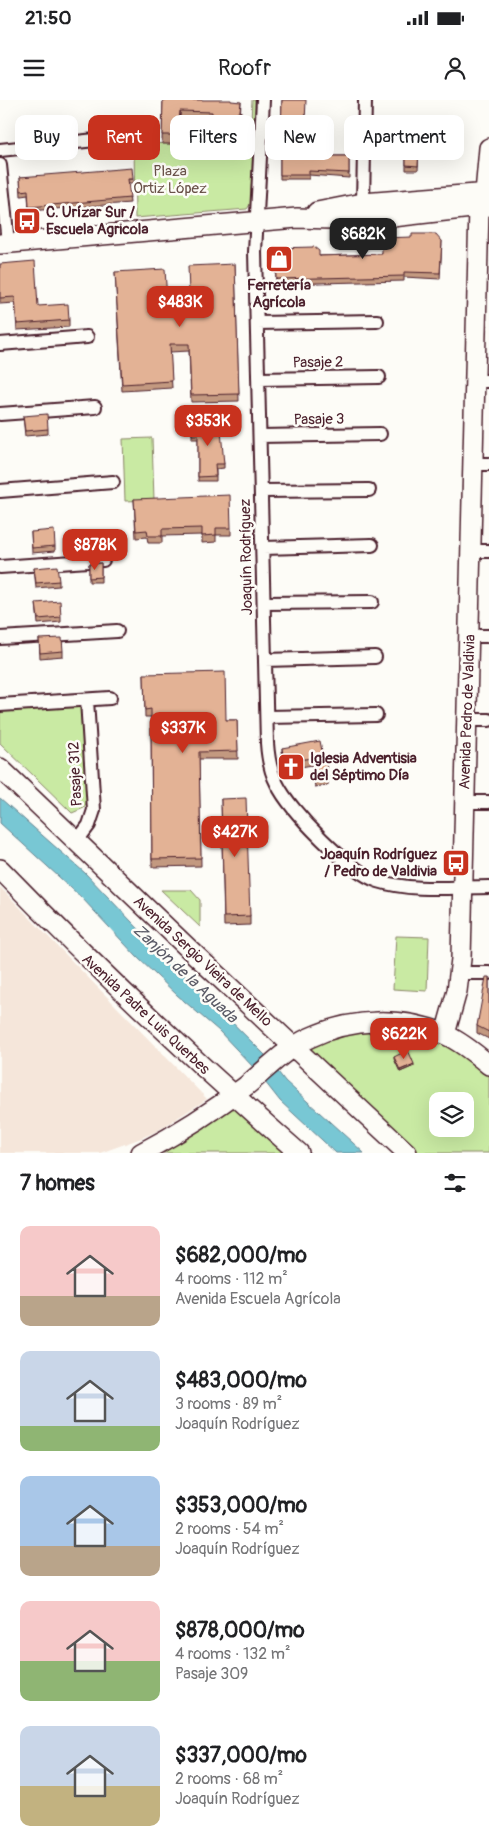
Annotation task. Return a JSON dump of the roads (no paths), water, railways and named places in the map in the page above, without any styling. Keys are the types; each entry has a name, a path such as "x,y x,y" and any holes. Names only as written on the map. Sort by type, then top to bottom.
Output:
{"main road":[{"name":"Avenida Pedro de Valdivia","path":"444,1034 453,1008 460,973 469,636 480,551 483,299 489,148"},
{"path":"297,218 363,203 486,200"},
{"path":"4,243 297,218 366,220 486,200"},
{"name":"Avenida Sergio Vieira de Mello","path":"0,768 77,841 287,1052 407,1153"},
{"name":"Avenida Padre Luis Querbes","path":"0,869 83,955 240,1090 299,1153"},
{"path":"141,1153 176,1133 240,1090 287,1052 309,1038 330,1030 365,1022 401,1023 444,1034 489,1065"}],"street":[{"name":"Joaquín Rodríguez","path":"262,100 256,252 265,660 269,761 273,775 279,789 296,812 347,863 362,874 385,883 407,886 489,888"},
{"path":"363,203 365,100"},
{"path":"0,150 88,141"},
{"path":"0,164 4,243"},
{"path":"258,323 377,321"},
{"path":"0,344 87,337"},
{"name":"Pasaje 2","path":"259,379 379,377"},
{"path":"0,414 94,407"},
{"name":"Pasaje 3","path":"260,436 380,434"},
{"path":"0,491 113,482"},
{"path":"261,492 369,490"},
{"path":"262,548 372,545"},
{"path":"0,567 103,560"},
{"path":"264,603 372,602"},
{"path":"0,638 117,631"},
{"path":"469,636 489,636"},
{"path":"265,660 375,656"},
{"path":"0,705 110,698"},
{"name":"Pasaje 312","path":"77,841 89,826 94,810 87,700"},
{"path":"267,717 376,715"},
{"path":"467,720 489,720"},
{"path":"465,802 489,802"},
{"path":"460,973 489,974"}],"water":[{"path":"0,798 85,873 155,946 266,1056 285,1081 364,1153 336,1153 280,1101 254,1068 219,1031 177,995 137,957 82,898 0,823"}],"place":[{"name":"C. Urízar Sur / Escuela Agricola","path":"27,221"},
{"name":"Ferretería Agrícola","path":"279,259"},
{"name":"Iglesia Adventisia del Séptimo Día","path":"291,767"},
{"name":"Joaquín Rodríguez / Pedro de Valdivia","path":"456,863"}],"park label":[{"name":"Plaza Ortiz López","path":"170,180"}],"water label":[{"name":"Zanjón de la Aguada","path":"186,973"}]}
